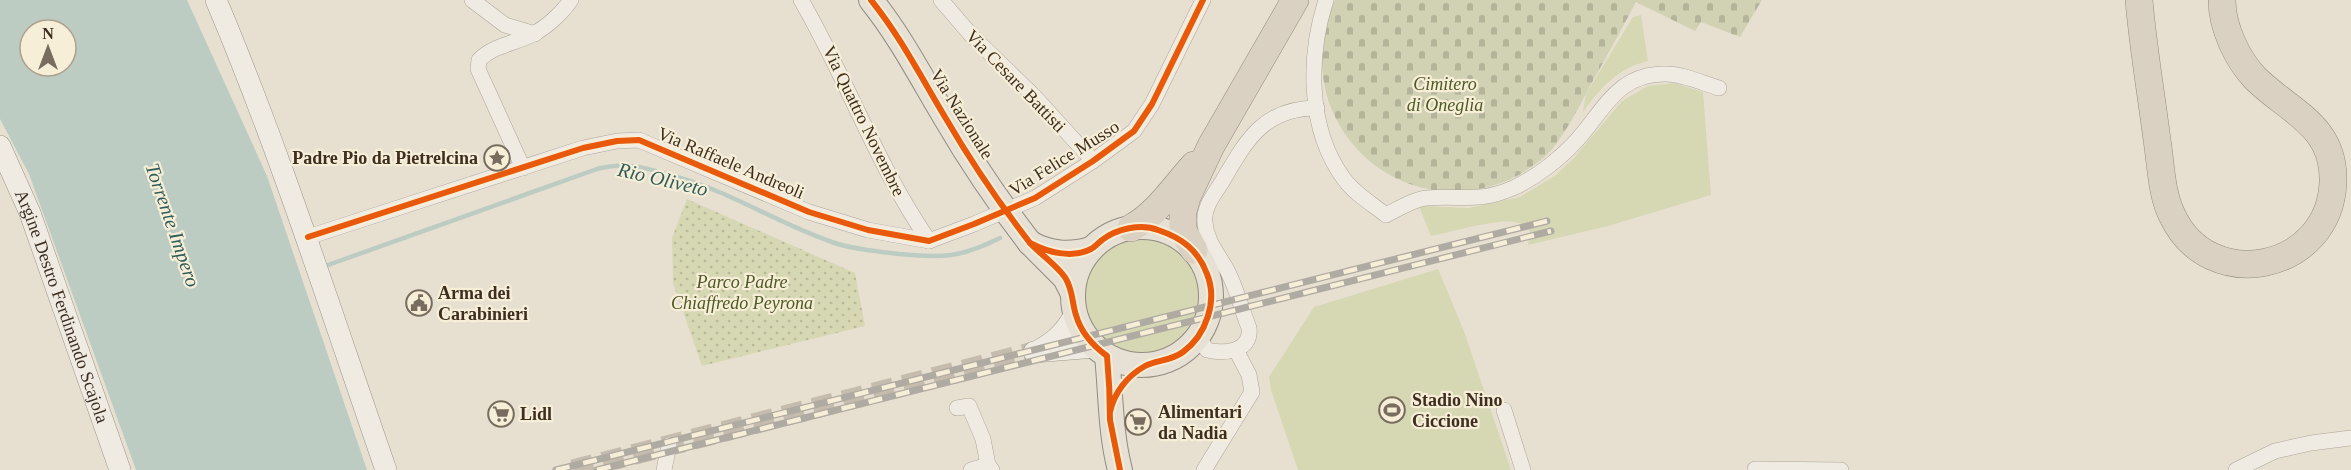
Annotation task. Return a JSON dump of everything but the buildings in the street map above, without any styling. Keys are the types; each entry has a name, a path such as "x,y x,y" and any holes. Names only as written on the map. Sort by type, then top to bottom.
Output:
{"highway":[{"path":"1194,250 1183,230 1183,211 1193,183 1211,146 1295,0"},
{"path":"2137,0 2164,185 2172,215 2193,244 2203,251 2231,262 2258,264 2285,257 2310,238 2326,213 2333,183 2330,154 2317,130 2255,78 2245,66 2225,22 2222,0"},
{"path":"1131,228 1144,221 1152,213 1211,146"}],"main road":[{"path":"216,0 249,79 308,237 386,470"},
{"name":"Via Nazionale","path":"871,0 893,27 946,120 1005,211 1030,243 1065,278 1074,304"},
{"name":"Argine Destro Ferdinando Scajola","path":"0,147 30,213 120,470"},
{"path":"1030,243 1039,248 1060,253 1077,253 1091,249 1116,232 1131,228 1154,228 1176,236 1194,250 1209,278 1210,308 1206,323 1198,337 1184,351 1166,361 1146,365 1132,365 1101,351 1083,332 1074,304"},
{"path":"1091,249 1078,270 1074,304 1066,331 1055,341 1034,352 1101,351"},
{"path":"1101,351 1114,446 1120,470"},
{"path":"1110,412 1113,399 1119,389 1146,365"}],"street":[{"path":"472,0 505,25 535,34"},
{"path":"523,168 478,69 479,60 490,50 535,34 565,9 572,0"},
{"name":"Via Quattro Novembre","path":"801,0 823,37 896,189 929,241"},
{"name":"Via Felice Musso","path":"1005,211 1035,198 1093,162 1134,131 1152,105 1203,0"},
{"path":"1326,0 1316,37 1314,59 1317,108 1327,146 1344,180 1386,215 1425,198 1470,199 1494,195 1514,188 1556,160 1578,138 1618,89 1630,81 1667,74 1719,88"},
{"name":"Via Cesare Battisti","path":"945,6 1035,98 1093,162"},
{"path":"1198,337 1207,350 1219,353 1236,350 1247,344 1250,337 1249,328 1228,272 1207,237 1204,220 1208,204 1242,147 1259,128 1287,112 1317,108"},
{"name":"Via Raffaele Andreoli","path":"308,237 583,148 617,141 639,140 809,212 868,230 929,241"},
{"path":"929,241 1005,211"},
{"path":"1204,470 1252,392 1249,375 1236,350"},
{"path":"957,408 969,406 983,439 990,467 971,470"},
{"path":"1504,410 1523,470"},
{"path":"2236,470 2276,452 2308,444 2351,438"},
{"path":"664,470 669,445"},
{"path":"1755,469 1840,470"}],"green space":[{"name":"Cimitero di Oneglia","path":"1335,0 1762,0 1740,37 1701,22 1695,31 1636,2 1573,118 1546,156 1517,176 1473,190 1432,190 1394,177 1362,154 1338,123 1325,86 1323,44"},
{"path":"1641,15 1648,61 1637,64 1611,80 1583,112 1586,94 1633,17"},
{"path":"1674,83 1703,92 1711,195 1608,226 1528,245 1530,232 1524,225 1515,222 1485,224 1431,236 1419,206 1469,208 1520,197 1556,175 1573,159 1622,101 1648,86"},
{"name":"Parco Padre Chiaffredo Peyrona","path":"687,199 855,273 865,326 702,366 673,283 672,238"},
{"path":"1140,237 1163,242 1182,255 1195,274 1200,297 1195,320 1182,339 1163,352 1140,357 1117,352 1098,339 1085,320 1080,297 1085,274 1098,255 1117,242"},
{"name":"Stadio Nino Ciccione","path":"1438,269 1464,331 1511,470 1298,470 1271,390 1269,377 1314,307"}],"water":[{"name":"Torrente Impero","path":"0,0 187,0 267,176 367,470 136,470 29,174 0,119"}],"waterway":[{"name":"Rio Oliveto","path":"328,265 597,169 619,166 647,168 697,183 812,235 857,249 940,256 962,253 1000,238"}],"tunnel":[{"path":"573,470 1034,352"}],"railway":[{"path":"556,470 1547,221"},
{"path":"597,470 1551,231"}],"cycle path":[{"path":"871,0 901,42 975,165 1030,243"},
{"path":"308,237 583,148 617,141 639,140 809,212 868,230 929,241 1035,198 1093,161 1134,131 1152,104 1203,0"},
{"path":"1110,412 1118,392 1132,375 1149,364 1169,359 1183,352 1198,336 1208,317 1210,284 1199,258 1182,241 1151,228 1137,227 1121,230 1108,236 1091,249 1076,254 1052,251 1030,243 1066,279 1078,321 1084,333 1107,356 1110,420 1120,470"}],"place":[{"name":"Padre Pio da Pietrelcina","path":"497,158"},
{"name":"Arma dei Carabinieri","path":"419,303"},
{"name":"Stadio Nino Ciccione","path":"1392,410"},
{"name":"Lidl","path":"501,414"},
{"name":"Alimentari da Nadia","path":"1138,422"}]}
